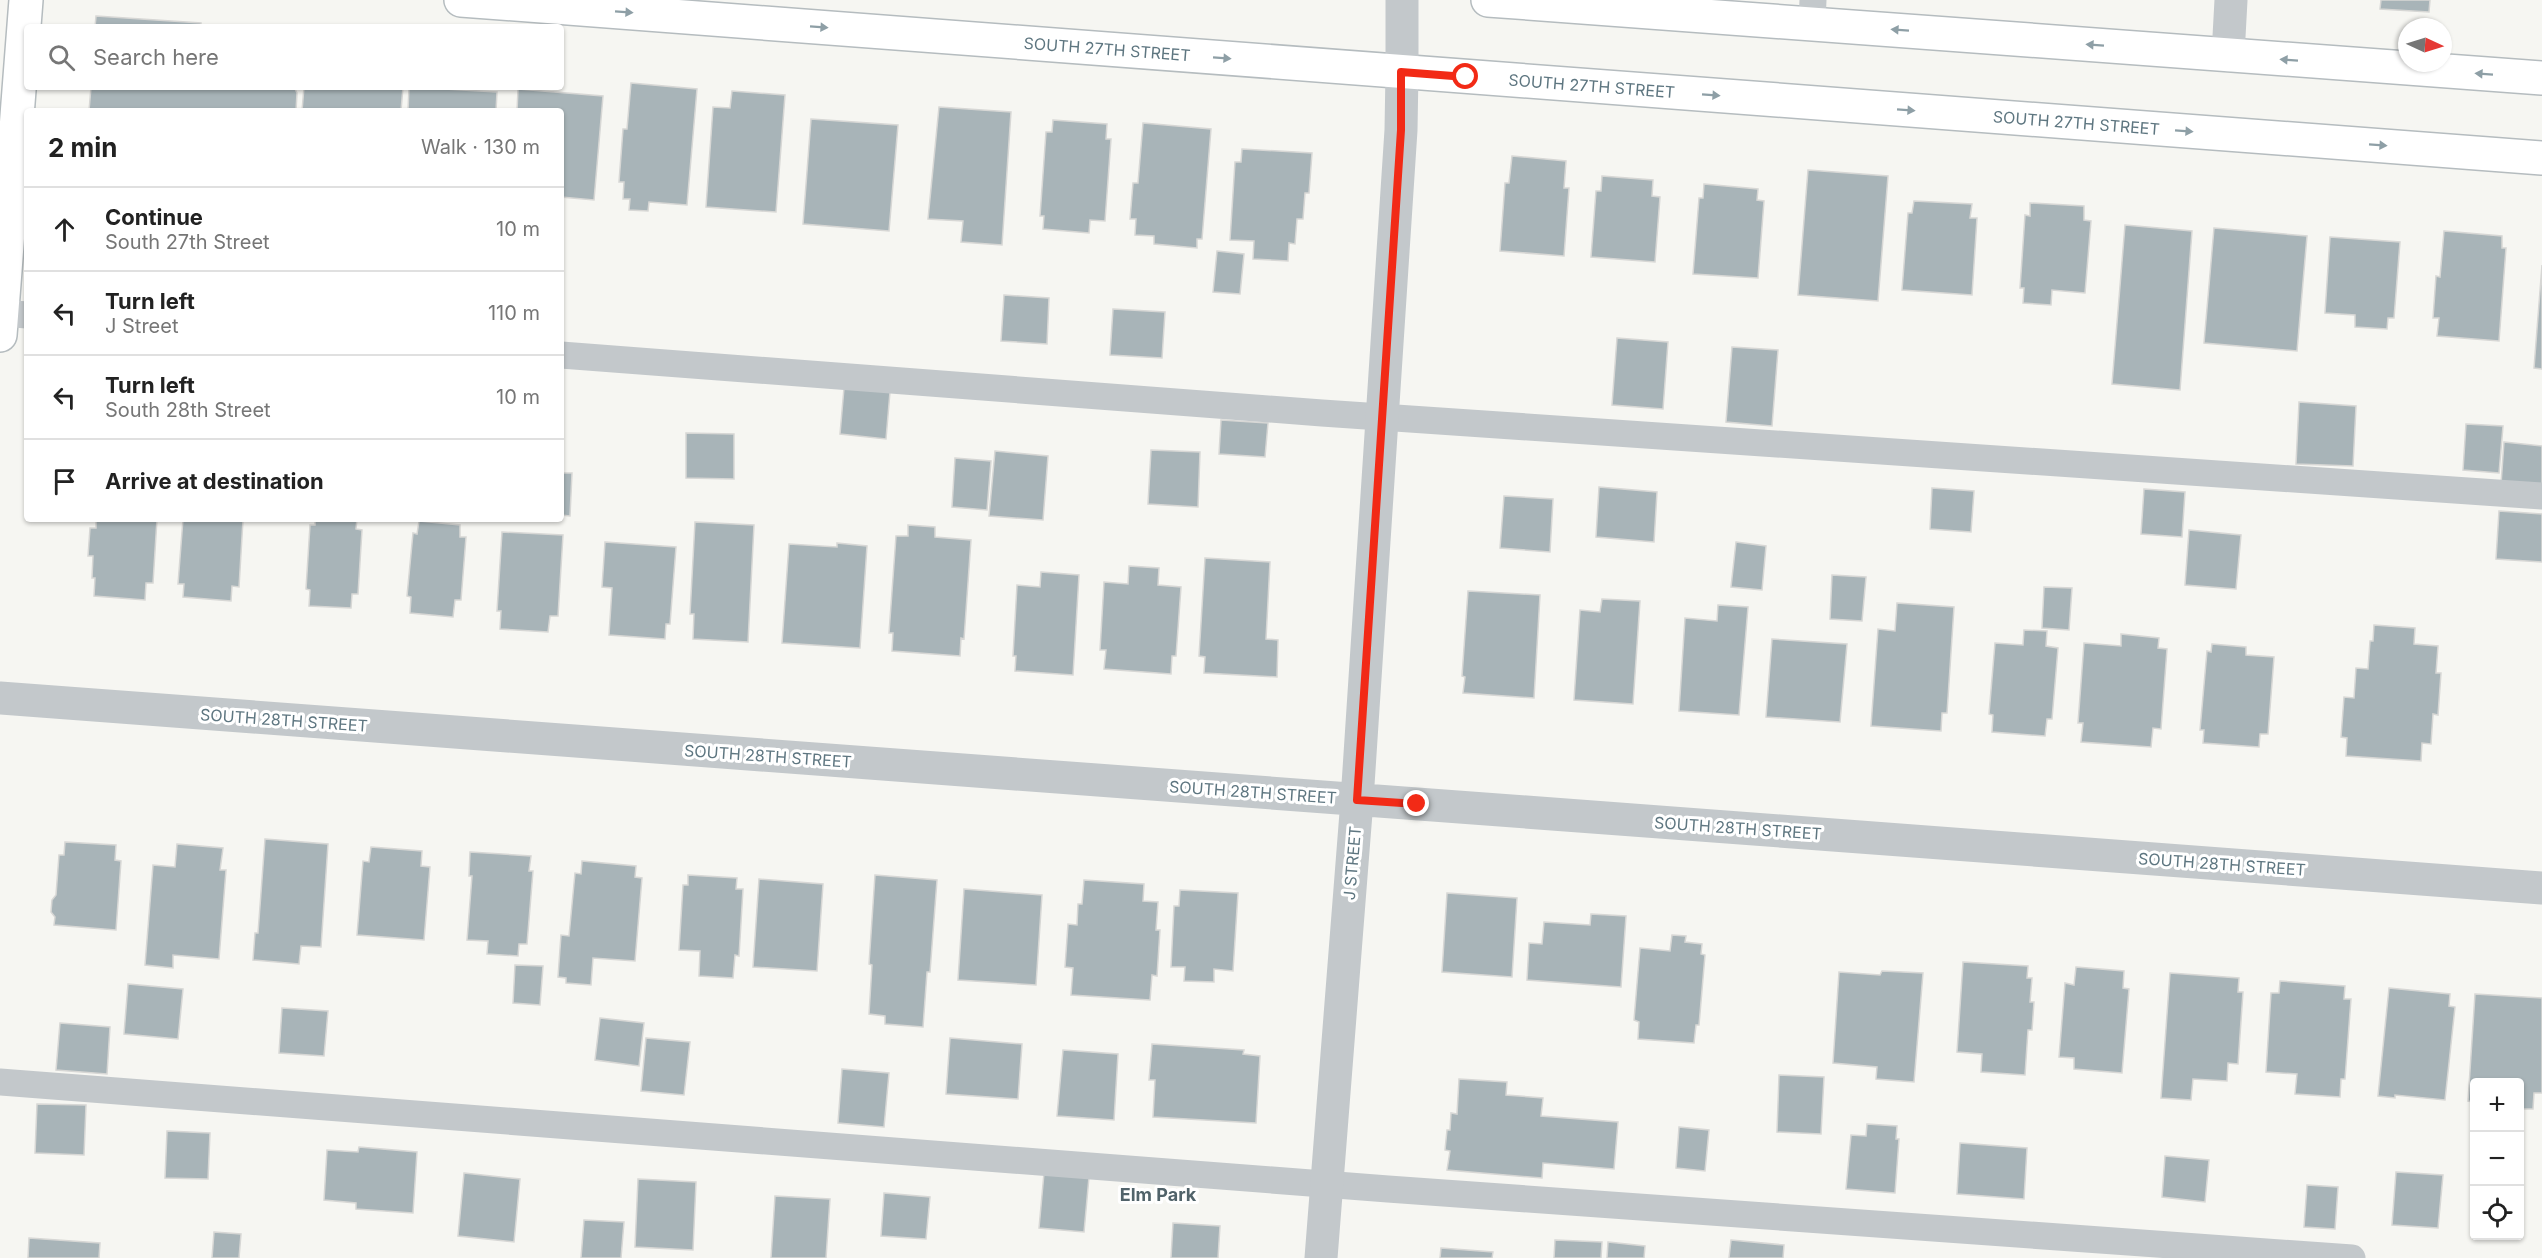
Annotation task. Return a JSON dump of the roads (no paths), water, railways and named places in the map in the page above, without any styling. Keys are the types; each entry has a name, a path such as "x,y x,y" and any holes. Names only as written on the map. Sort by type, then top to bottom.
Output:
{"main road":[{"path":"25,24 26,0"},
{"name":"SOUTH 27TH STREET","path":"461,0 2542,158"},
{"path":"1488,0 1813,12 2228,55 2542,78"},
{"path":"10,321 24,40"}],"street":[{"name":"J STREET","path":"1321,1258 1357,800 1383,417 1401,130 1402,0"},
{"path":"2228,55 2232,0"},
{"name":"SOUTH 28TH STREET","path":"0,698 2542,888"}],"lane":[{"path":"564,356 1383,417 2542,496"},
{"path":"0,1082 1327,1184 2352,1258"}],"district":[{"name":"Elm Park","path":"1158,1195"}]}
